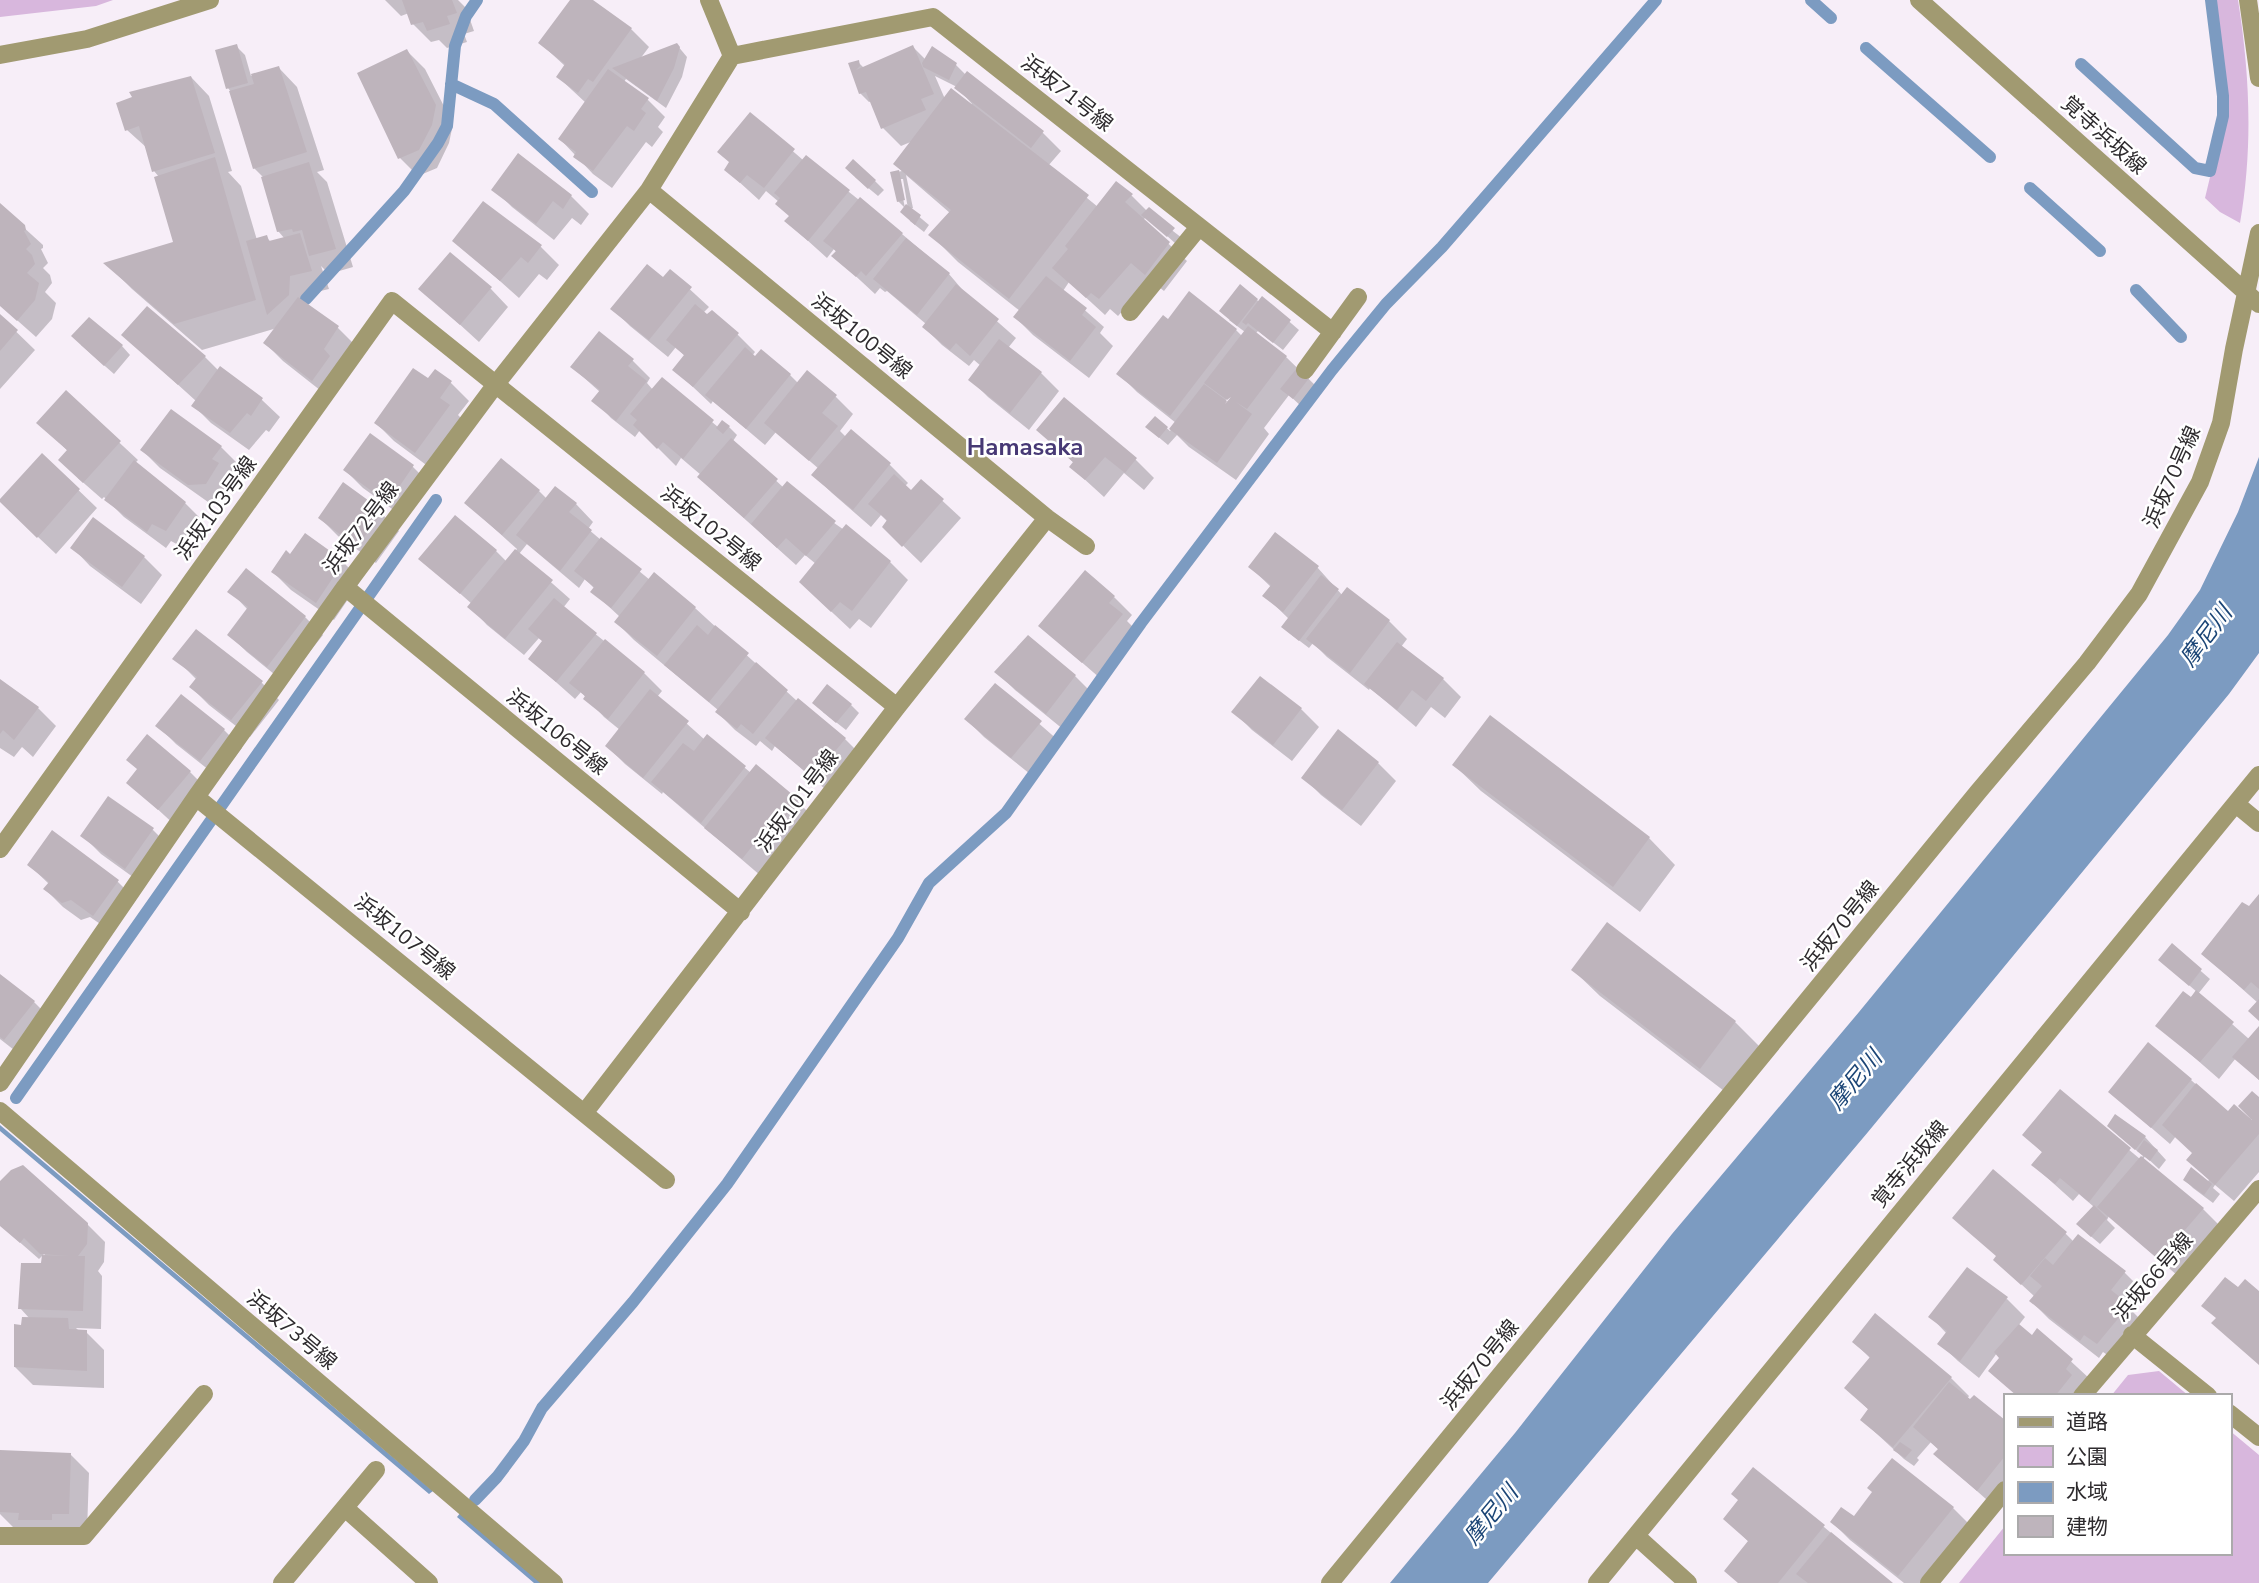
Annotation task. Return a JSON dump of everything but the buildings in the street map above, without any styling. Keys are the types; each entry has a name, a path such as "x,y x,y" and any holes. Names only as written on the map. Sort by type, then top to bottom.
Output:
{"street":[{"path":"0,55 86,39 210,0"},
{"path":"709,0 732,56"},
{"name":"覚寺浜坂線","path":"1919,0 2253,299"},
{"path":"2248,0 2259,78"},
{"name":"浜坂71号線","path":"732,56 933,17 1333,332"},
{"name":"浜坂72号線","path":"0,1083 345,587 496,384 649,190 732,56"},
{"name":"浜坂100号線","path":"649,190 1047,518 1086,546"},
{"path":"1130,312 1199,227"},
{"name":"浜坂70号線","path":"1330,1583 1978,792 2087,663 2139,594 2200,482 2221,423 2234,349 2253,299 2259,233"},
{"path":"1305,370 1358,297"},
{"name":"浜坂103号線","path":"0,849 392,301 496,384"},
{"name":"浜坂102号線","path":"496,384 897,707"},
{"name":"浜坂101号線","path":"585,1112 897,707 1047,518"},
{"name":"浜坂106号線","path":"345,587 741,912"},
{"name":"覚寺浜坂線","path":"1597,1583 2259,775"},
{"name":"浜坂107号線","path":"197,797 666,1180"},
{"path":"2236,804 2259,823"},
{"name":"浜坂73号線","path":"0,1111 554,1583"},
{"name":"浜坂66号線","path":"2084,1394 2259,1189"},
{"path":"2132,1335 2206,1394"},
{"path":"0,1536 85,1536 204,1394"},
{"path":"2231,1415 2259,1437"},
{"path":"282,1583 376,1471"},
{"path":"1928,1583 2004,1490"},
{"path":"345,1508 429,1583"},
{"path":"1636,1536 1688,1583"}],"green space":[{"path":"0,0 113,0 96,6 0,17"},
{"path":"2213,0 2238,0 2242,28 2248,139 2240,223 2220,212 2205,198 2224,119 2225,95"},
{"path":"2159,1371 2187,1394 2113,1394 2128,1375"},
{"path":"2231,1432 2259,1455 2259,1583 1959,1583 2004,1527 2004,1555 2231,1555"}],"water":[{"name":"摩尼川","path":"2259,457 2259,653 2229,694 1868,1132 1488,1583 1390,1583 1515,1433 1672,1234 1859,1012 2168,635 2200,590 2238,512"},
{"path":"0,1125 433,1491 429,1494 0,1131"},
{"path":"461,1512 543,1583 534,1583 457,1517"}],"waterway":[{"path":"306,299 404,191 438,143 447,126 455,46 466,16 477,0"},
{"path":"475,1500 497,1477 524,1441 542,1408 633,1302 727,1184 898,938 929,883 1006,813 1141,623 1332,370 1386,304 1442,247 1656,0"},
{"path":"1811,0 1831,18"},
{"path":"2081,64 2195,168 2210,171 2223,116 2211,0"},
{"path":"1866,48 1990,157"},
{"path":"451,84 494,104 592,192"},
{"path":"2030,188 2100,251"},
{"path":"2136,290 2181,337"},
{"path":"16,1098 436,500"}],"district":[{"name":"Hamasaka","path":"1025,447"}]}
